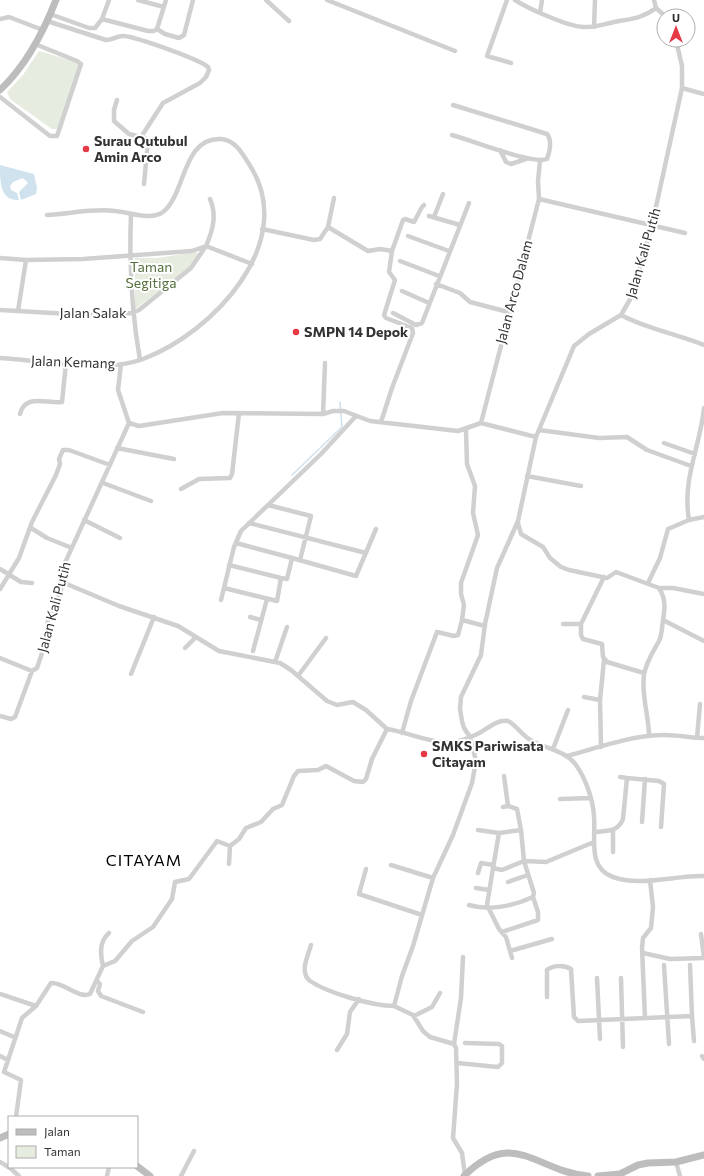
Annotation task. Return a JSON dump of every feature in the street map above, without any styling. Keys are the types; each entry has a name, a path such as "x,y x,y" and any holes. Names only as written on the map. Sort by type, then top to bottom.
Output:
{"main road":[{"path":"0,90 19,71 43,30 56,0"},
{"path":"465,1176 486,1158 504,1152 525,1156 571,1175 588,1176"},
{"path":"598,1176 620,1174 638,1165 648,1163 676,1162 704,1154"},
{"path":"138,1167 150,1176"}],"street":[{"path":"48,17 94,28 102,19 109,0"},
{"path":"138,0 164,7"},
{"path":"157,29 166,0"},
{"path":"102,19 148,31 157,29 175,38 179,38 184,35 193,0"},
{"path":"266,0 289,21"},
{"path":"327,0 455,51"},
{"path":"507,0 487,56 511,63"},
{"path":"515,0 527,8 573,25 594,27 638,18 648,14 656,8 654,0"},
{"path":"540,13 542,0"},
{"path":"594,27 595,0"},
{"path":"0,20 8,17 43,30"},
{"path":"48,17 106,40 112,40 122,35 155,45 208,67 209,70 206,77 200,83 163,103 141,137"},
{"path":"0,97 50,136 57,136 81,64 77,60 35,44"},
{"name":"Jalan Kali Putih","path":"394,1006 399,985 414,946 434,878 456,830 475,771 476,761 470,737 464,728 460,703 462,692 481,655 485,626 497,568 518,521 527,476 538,434 574,346 589,334 621,315 632,296 652,225 682,88 682,66 678,48"},
{"path":"682,88 704,94"},
{"path":"117,100 114,110 114,121 129,134 146,139 148,143 144,184"},
{"path":"452,135 526,159 540,161 548,159 549,156 550,139 547,134 453,105"},
{"name":"Jalan Kemang","path":"0,358 97,365 121,364 140,360 159,351 205,320 234,292 252,264 262,229 264,203 253,170 236,146 222,139 210,140 198,147 172,201 164,212 154,215 102,211 47,216"},
{"path":"500,150 506,162 511,164 526,159"},
{"name":"Jalan Arco Dalam","path":"481,423 508,312 539,199 538,181 540,161"},
{"path":"434,218 443,194"},
{"path":"262,229 314,240 320,239 328,227 334,198"},
{"name":"Jalan Salak","path":"0,310 87,316 117,316 139,310 192,268 206,246 214,223 213,205 210,199"},
{"path":"539,199 685,232"},
{"path":"393,313 416,325 421,324 469,203"},
{"path":"381,422 392,388 414,331 412,328 386,318 384,315 395,280 389,272 392,251 403,220 405,219 414,222 422,206 424,205"},
{"path":"131,214 130,256 132,313 140,360"},
{"path":"429,216 460,225"},
{"path":"328,227 368,251 380,249 392,251"},
{"path":"408,236 449,251"},
{"path":"0,258 26,260 83,259 183,252 206,246 252,264"},
{"path":"18,311 26,260"},
{"path":"400,261 439,276"},
{"path":"436,284 460,294 470,302 508,312"},
{"path":"402,291 429,303"},
{"path":"621,315 639,324 678,335 704,345"},
{"path":"20,414 22,407 29,401 62,402 66,363"},
{"path":"323,414 325,363"},
{"path":"121,364 118,390 128,423 136,426 192,417 239,413 323,414 333,411 344,412 370,421 458,431 466,430 481,423 538,434 599,438 627,438 647,450 691,466"},
{"path":"689,520 687,486 691,466 703,426 704,408"},
{"path":"181,489 199,479 230,478 232,474 239,413"},
{"path":"221,600 229,565 240,531 321,454 356,416"},
{"name":"Jalan Kali Putih","path":"0,658 32,671 37,668 44,644 48,620 61,590 64,565 128,423"},
{"path":"402,732 411,701 437,632 454,636 458,635 462,620 464,605 461,594 461,583 478,535 473,513 475,486 467,458 466,430"},
{"path":"664,443 695,454"},
{"path":"117,448 174,459"},
{"path":"0,589 16,564 42,501 56,475 60,464 58,460 63,450 70,450 110,465"},
{"path":"527,476 581,486"},
{"path":"102,483 151,501"},
{"path":"268,505 311,516 307,538 300,560"},
{"path":"648,583 660,558 668,530 689,520 704,517"},
{"path":"84,520 120,538"},
{"path":"518,521 521,534 544,547 550,558 561,567 604,578 609,577 616,572 659,588 673,588 704,594"},
{"path":"250,523 366,553"},
{"path":"31,528 47,538 72,548"},
{"path":"236,543 356,576 376,529"},
{"path":"229,565 287,579 292,558"},
{"path":"0,568 21,582 32,583"},
{"path":"224,588 277,601 281,578"},
{"path":"601,747 600,700 604,660 603,646 583,639 581,635 581,624 604,578"},
{"path":"62,582 112,603 178,626 218,651 275,662 284,666 327,701 337,705 352,702 366,710 387,729 402,732 413,737 440,741 458,741 483,732 498,722 504,721 511,723 529,739 567,756 576,765 591,798 594,832 594,857 600,867 607,874 617,879 650,880 685,876 704,876"},
{"path":"649,736 649,719 644,688 644,673 649,659 660,640 665,604 664,596 659,588"},
{"path":"253,651 267,599"},
{"path":"131,674 154,617"},
{"path":"250,617 261,620"},
{"path":"462,620 485,626"},
{"path":"663,620 704,642"},
{"path":"563,624 581,624"},
{"path":"275,662 287,627"},
{"path":"185,648 195,638"},
{"path":"298,676 326,638"},
{"path":"604,660 617,666 644,673"},
{"path":"0,716 11,719 15,717 32,671"},
{"path":"584,698 600,700"},
{"path":"697,738 700,704"},
{"path":"553,749 568,710"},
{"path":"229,864 230,846 238,839 246,828 261,822 273,809 282,805 294,776 298,771 318,770 326,766 354,781 360,783 365,781 375,752 387,729"},
{"path":"567,756 649,736 661,735 704,738"},
{"path":"502,932 538,920 538,912 533,897 534,893 524,862 519,811 514,807 505,807 504,776"},
{"path":"620,777 659,781 664,784 661,827"},
{"path":"594,832 613,830 621,824 623,819 627,778"},
{"path":"642,822 645,779"},
{"path":"560,799 591,798"},
{"path":"478,830 499,833 521,830"},
{"path":"613,830 613,852"},
{"path":"499,833 497,836 487,903 497,926 506,937 512,958"},
{"path":"102,966 115,961 132,941 153,927 172,900 175,882 189,879 213,844 220,841 230,846"},
{"path":"478,873 481,863 506,869 524,862 546,862 594,842"},
{"path":"391,865 434,878"},
{"path":"366,869 359,894 422,915"},
{"path":"508,882 528,876"},
{"path":"645,1018 643,938 651,928 652,911 650,880"},
{"path":"476,888 489,890"},
{"path":"469,905 489,909 522,902 533,897"},
{"path":"16,1116 22,1082 20,1079 4,1072 14,1037 24,1015 36,1006 51,983 64,985 87,995 90,994 102,966 100,951 105,937 109,933"},
{"path":"643,953 670,959 704,958 701,934"},
{"path":"510,951 552,939"},
{"path":"311,945 304,967 307,978 315,984 379,1005 394,1006 414,1016 427,1035 438,1040 454,1044"},
{"path":"463,957 461,998 454,1044 456,1048 457,1063 453,1138 462,1153 465,1176"},
{"path":"664,965 669,1044"},
{"path":"690,965 694,1041"},
{"path":"547,997 547,970 552,967 570,967 574,1018 578,1020 692,1016"},
{"path":"597,978 600,1039"},
{"path":"621,978 623,1047"},
{"path":"96,981 100,984 98,991 101,996 143,1012"},
{"path":"414,1016 432,1007 440,993"},
{"path":"0,994 36,1006"},
{"path":"337,1050 347,1034 350,1012 359,999"},
{"path":"0,1031 14,1037"},
{"path":"457,1063 498,1066 502,1063 502,1046 499,1044 465,1043"},
{"path":"0,1056 8,1060"},
{"path":"181,1176 194,1151"},
{"path":"0,1162 8,1164"},
{"path":"676,1162 680,1176"},
{"path":"12,1168 19,1176"}],"green space":[{"path":"39,51 80,63 62,129 52,129 10,99 7,92 23,75"},
{"name":"Taman Segitiga","path":"197,252 199,255 193,265 135,309 135,258 157,258"}],"water":[{"path":"0,165 34,174 37,188 36,194 21,200 19,192 28,183 23,178 13,182 10,186 11,190 17,193 19,200 8,197 2,189"}],"waterway":[{"path":"292,475 342,427 340,402"}],"place":[{"name":"Surau Qutubul Amin Arco","path":"86,149"},
{"name":"SMPN 14 Depok","path":"296,332"},
{"name":"SMKS Pariwisata Citayam","path":"424,754"}],"district":[{"name":"CITAYAM","path":"144,860"}]}
